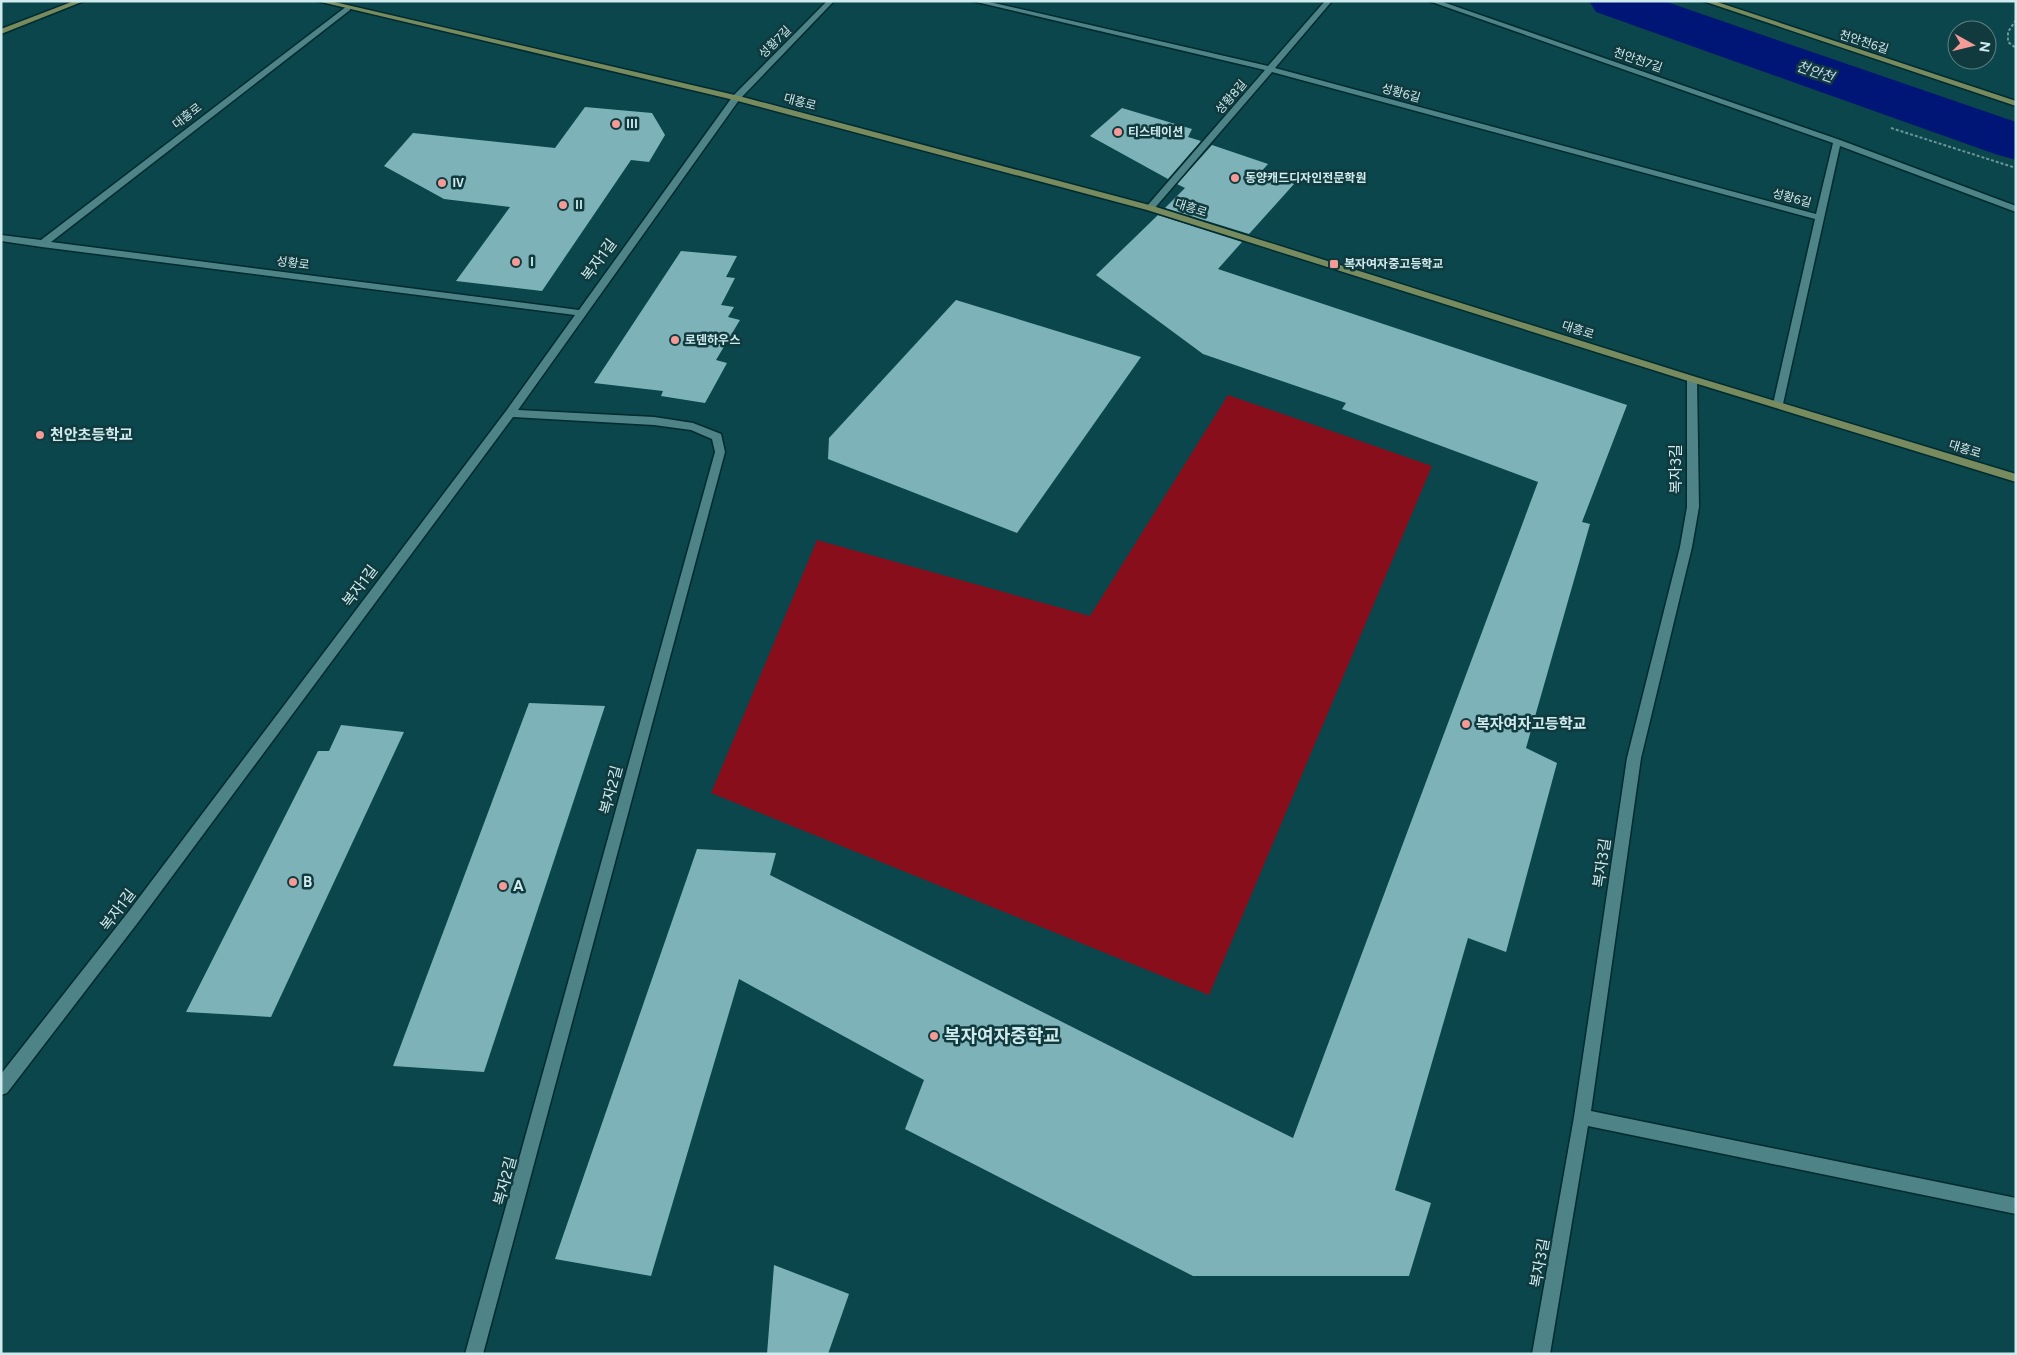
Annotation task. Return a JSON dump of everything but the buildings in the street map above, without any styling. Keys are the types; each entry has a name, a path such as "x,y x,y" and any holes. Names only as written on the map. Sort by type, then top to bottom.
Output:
{"street":[{"path":"1,32 81,1"},
{"name":"대흥로","path":"320,1 736,98 1150,208 1692,379 2016,478"},
{"name":"성황7길","path":"736,98 831,1"},
{"name":"성황6길","path":"975,1 1270,69 1819,217"},
{"name":"성황8길","path":"1150,208 1329,1"},
{"name":"천안천7길","path":"1432,1 1837,142 2016,209"},
{"name":"천안천6길","path":"1706,1 2016,104"},
{"name":"대흥로","path":"42,244 347,8"},
{"name":"복자1길","path":"1,1087 140,908 510,413 736,98"},
{"path":"1778,404 1837,142"},
{"name":"성황로","path":"1,238 581,313"},
{"name":"복자3길","path":"1541,1354 1582,1117 1634,758 1686,547 1693,507 1692,379"},
{"name":"복자2길","path":"474,1354 720,452 717,437 693,427 654,421 510,413"},
{"path":"1582,1117 2016,1206"}],"path":[{"path":"2016,20 2008,32 2008,42 2016,48"}],"shaded area":[{"path":"1228,395 1432,466 1209,995 711,793 817,540 1090,616"}],"waterway":[{"name":"천안천","path":"1614,1 2016,142"}],"place":[{"name":"Ⅲ","path":"616,124"},
{"name":"티스테이션","path":"1118,132"},
{"name":"동양캐드디자인전문학원","path":"1235,178"},
{"name":"Ⅳ","path":"442,183"},
{"name":"Ⅱ","path":"563,205"},
{"name":"Ⅰ","path":"516,262"},
{"name":"복자여자중고등학교","path":"1334,264"},
{"name":"로덴하우스","path":"675,340"},
{"name":"천안초등학교","path":"40,435"},
{"name":"복자여자고등학교","path":"1466,724"},
{"name":"B","path":"293,882"},
{"name":"A","path":"503,886"},
{"name":"복자여자중학교","path":"934,1036"}]}
